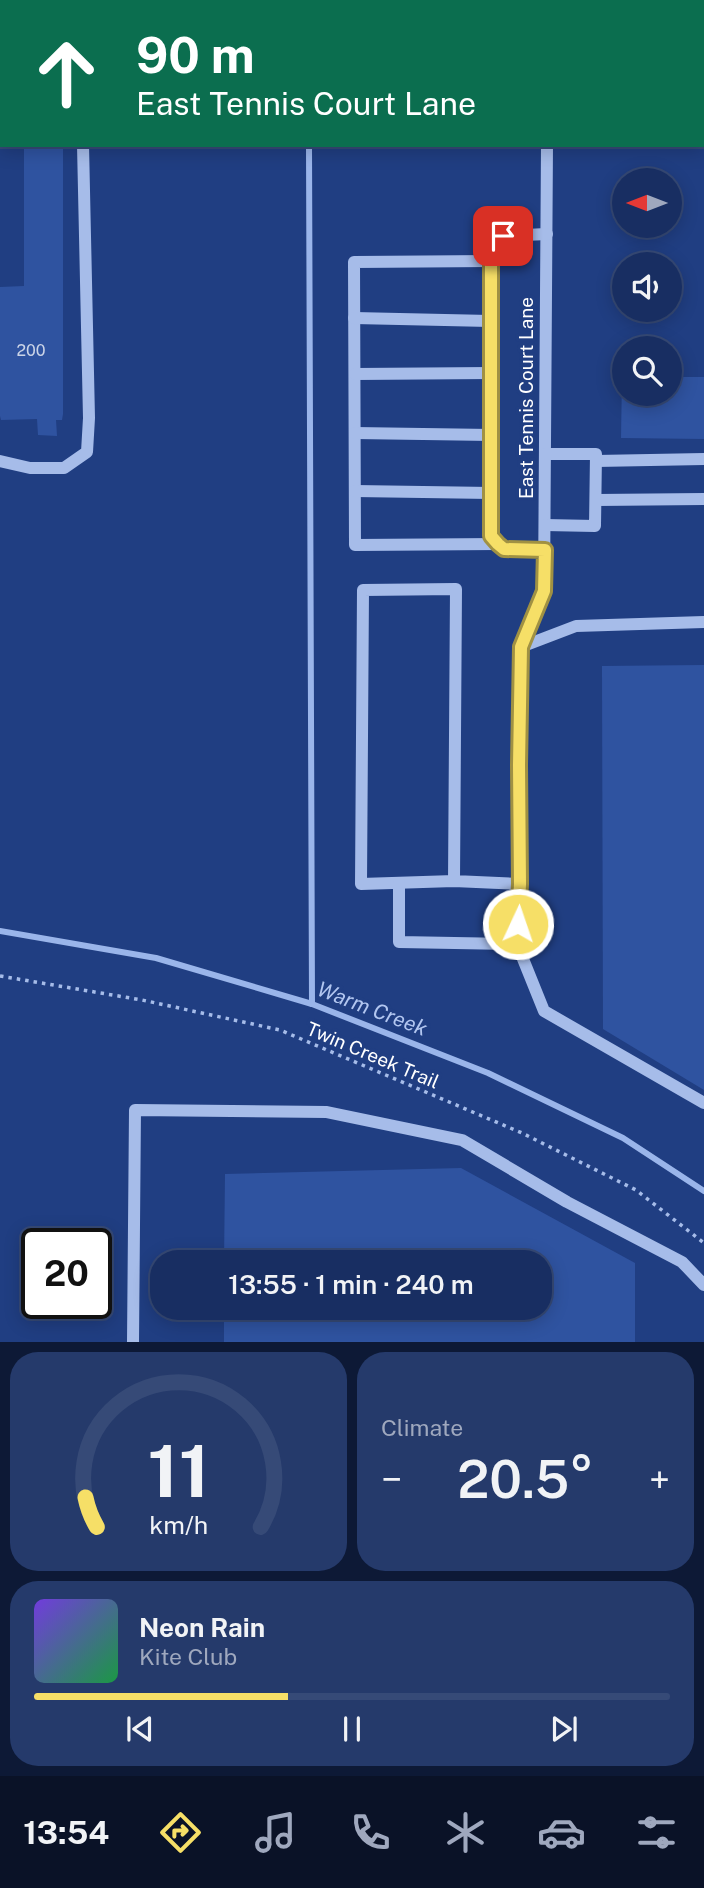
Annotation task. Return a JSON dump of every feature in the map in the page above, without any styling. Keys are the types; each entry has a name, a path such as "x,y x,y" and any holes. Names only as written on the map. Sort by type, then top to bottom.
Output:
{"street":[{"path":"0,461 30,468 64,468 87,452 89,418 83,147"},
{"name":"East Tennis Court Lane","path":"521,647 544,591 547,147"},
{"path":"545,550 504,549 491,536 490,321 491,261 494,245 503,236 547,234"},
{"path":"491,261 354,262 355,545 498,544"},
{"path":"354,318 490,321"},
{"path":"355,374 491,373"},
{"path":"355,433 491,435"},
{"path":"545,454 596,454 595,526 545,526"},
{"path":"596,461 704,459"},
{"path":"355,491 491,493"},
{"path":"596,500 704,499"},
{"path":"454,881 456,589 363,590 361,884 454,881 520,884"},
{"path":"704,622 576,626 521,647 520,884 517,944 544,1011 704,1103"},
{"path":"399,883 399,942 517,944"},
{"path":"133,1342 135,1110 327,1112 462,1140 567,1202 682,1262 704,1284"}],"path":[{"name":"Twin Creek Trail","path":"0,976 142,1000 280,1030 522,1133 636,1191 704,1243"}],"building":[{"path":"24,147 63,147 63,414 62,420 56,420 57,436 38,435 37,419 1,420 0,416 0,287 24,286"},
{"path":"682,377 704,377 704,439 621,438 622,406 682,406"},
{"path":"704,665 704,1090 603,1029 602,666"},
{"path":"461,1168 635,1263 635,1342 224,1342 224,1320 552,1320 552,1250 224,1250 225,1174"}],"waterway":[{"path":"309,147 312,1004"},
{"name":"Warm Creek","path":"0,931 156,958 312,1004 488,1073 623,1138 704,1191"}],"route":[{"path":"503,236 494,245 491,261 491,536 504,549 545,550 544,591 521,647 518,924"}]}
